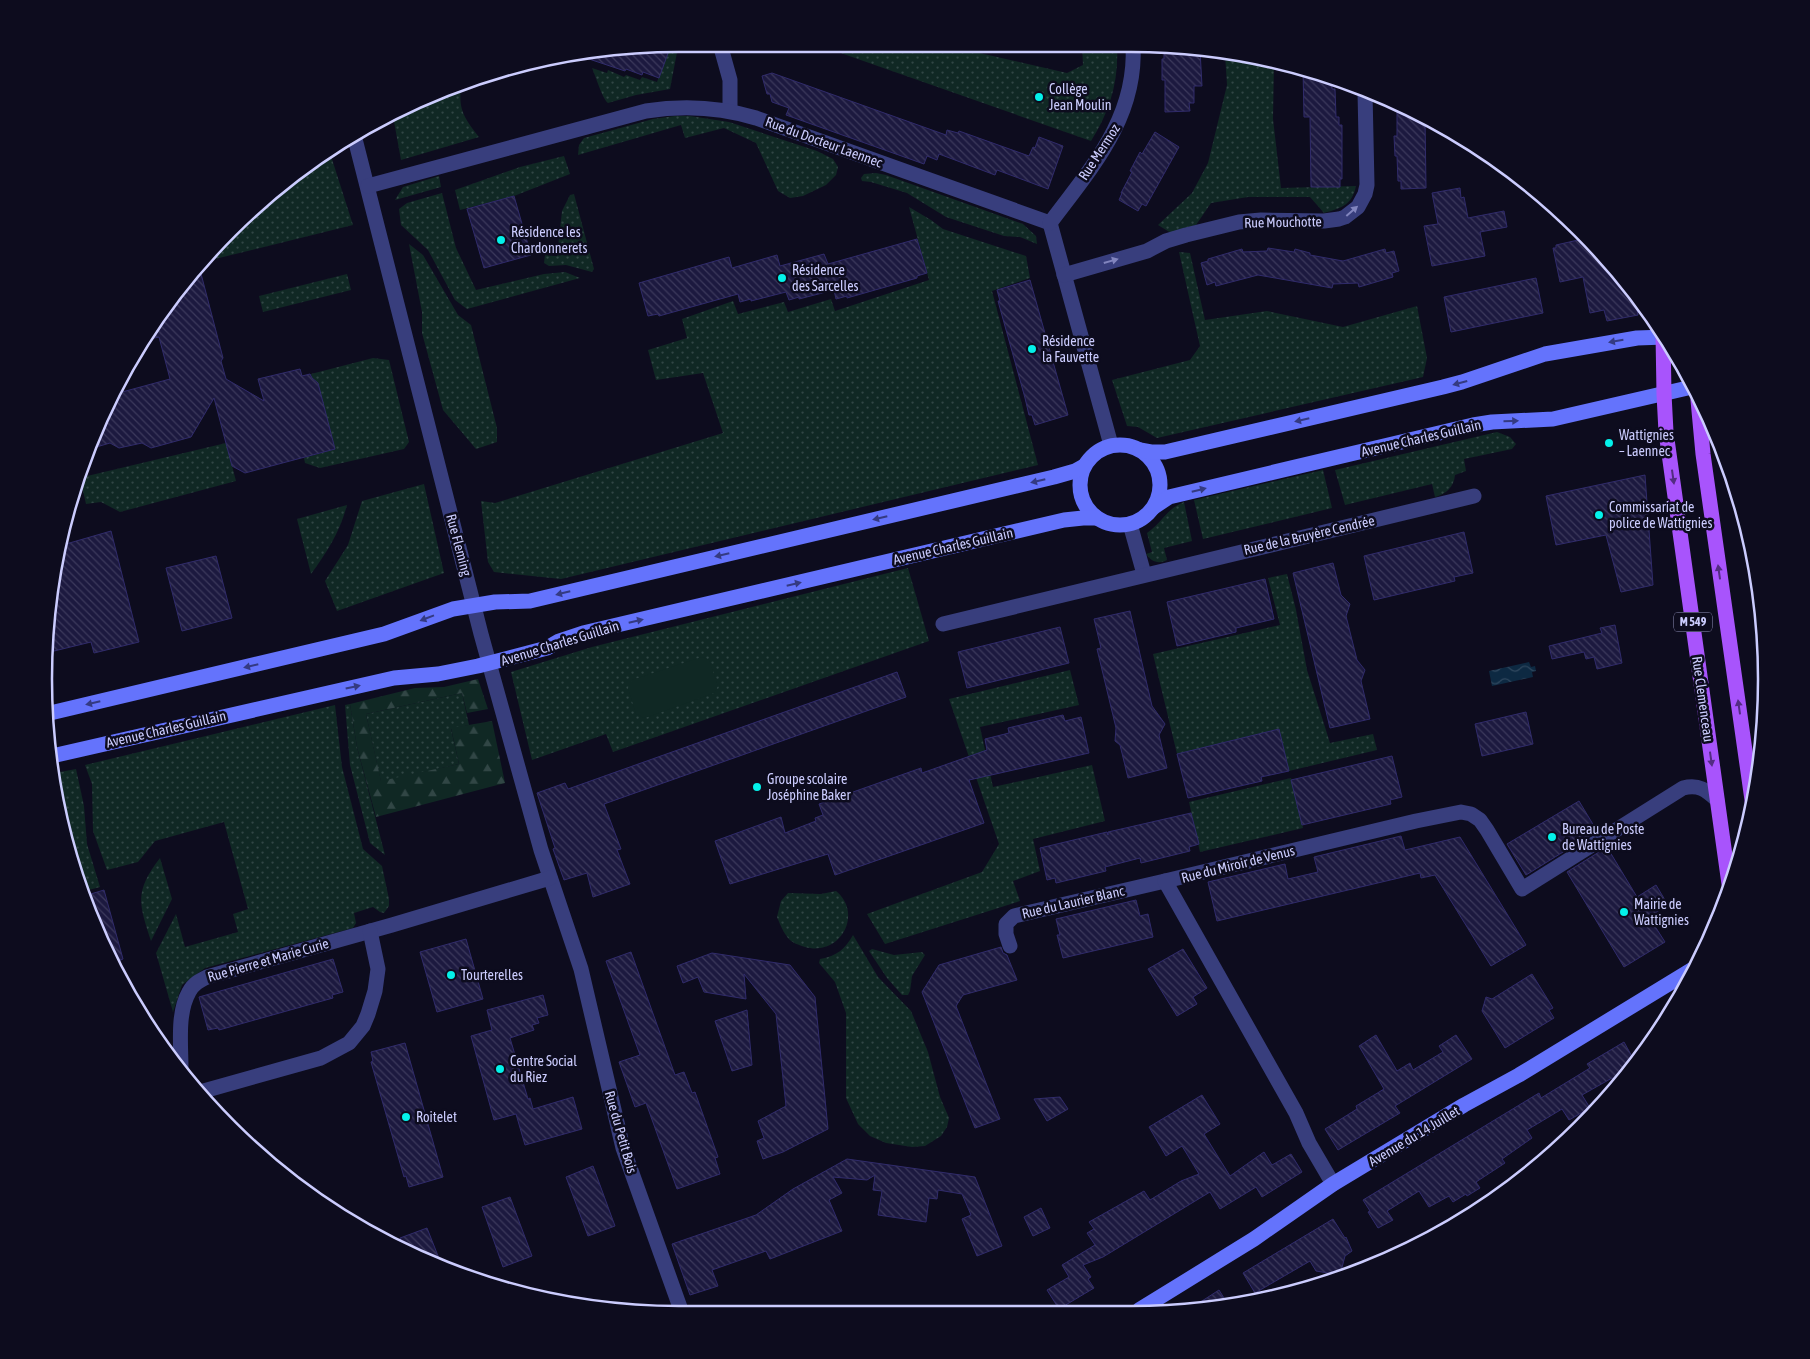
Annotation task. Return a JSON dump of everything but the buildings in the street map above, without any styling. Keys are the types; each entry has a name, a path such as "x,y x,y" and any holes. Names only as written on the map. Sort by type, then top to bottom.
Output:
{"main road":[{"name":"Rue Clemenceau","path":"1664,351 1664,394 1669,453 1728,869"},
{"name":"M 549","path":"1700,417 1703,454 1749,779"}],"street":[{"path":"722,52 730,80 730,111"},
{"name":"Rue Mermoz","path":"1050,223 1101,153 1116,128 1129,92 1133,52"},
{"name":"Rue Mouchotte","path":"1064,275 1147,251 1166,241 1239,222 1261,220 1331,221 1345,217 1358,207 1365,194 1367,185 1365,98"},
{"name":"Rue du Docteur Laennec","path":"368,186 646,111 688,107 730,111 756,118 1050,223"},
{"name":"Rue Fleming","path":"356,143 489,664 550,878 575,951"},
{"path":"1050,223 1111,446"},
{"path":"1140,450 1150,458 1160,475 1160,494 1154,506 1146,516 1130,524 1113,524 1097,518 1086,507 1081,494 1080,480 1084,466 1090,458 1111,446 1126,445 1151,452 1165,452 1456,384 1545,354 1637,338 1655,337"},
{"name":"Avenue Charles Guillain","path":"1154,506 1169,497 1473,425 1492,422 1553,419 1686,389"},
{"path":"54,712 384,634 436,615 474,604 530,601 1054,477 1075,471 1084,466"},
{"name":"Rue de la Bruyère Cendrée","path":"943,624 1144,574 1474,496"},
{"name":"Avenue Charles Guillain","path":"57,755 394,678 444,674 489,664 547,648 583,633 1064,520 1097,518"},
{"path":"1130,524 1144,574"},
{"name":"Rue du Miroir de Venus","path":"1333,1184 1309,1143 1296,1113 1164,882 1416,821 1462,812 1470,814 1484,825 1522,889 1679,790 1690,786 1704,788 1717,800"},
{"name":"Rue Pierre et Marie Curie","path":"181,1060 184,1004 189,991 196,983 207,977 550,878"},
{"name":"Rue du Laurier Blanc","path":"1010,946 1006,934 1006,924 1014,916 1164,882"},
{"path":"206,1090 321,1058 348,1043 360,1030 368,1014 375,991 378,969 370,931"},
{"name":"Rue du Petit Bois","path":"575,951 584,980 623,1148 680,1306"},
{"name":"Avenue du 14 Juillet","path":"1146,1306 1254,1239 1333,1184 1464,1105 1519,1075 1683,975"}],"green space":[{"path":"677,52 670,89 636,95 608,103 601,92 592,68 607,73 608,70 624,77 626,75 640,80 642,77 657,82 668,53"},
{"name":"Collège Jean Moulin","path":"838,52 975,52 1067,73 1083,65 1082,52 1117,52 1115,83 1112,95 1098,130 1091,141"},
{"path":"1225,60 1274,70 1273,119 1281,188 1356,186 1349,202 1324,213 1310,197 1248,197 1211,203 1196,225 1171,233 1158,225 1192,193 1208,163 1227,85"},
{"path":"460,92 464,115 479,137 401,160 394,121"},
{"path":"690,116 729,122 817,151 833,159 838,167 836,175 826,185 803,196 790,198 778,191 756,143 724,128 685,138 681,125 578,155 579,145 584,138 653,119"},
{"path":"564,156 570,174 514,196 460,210 455,190 520,167"},
{"path":"332,158 353,225 215,259 266,208"},
{"path":"876,173 1023,224 1036,236 1037,244 1020,237 1004,236 946,217 907,193 862,181 861,178 864,174"},
{"path":"439,176 441,187 395,200 403,187"},
{"path":"442,193 456,248 476,290 544,274 565,272 580,278 467,309 455,300 428,250 401,225 399,209 407,203"},
{"path":"574,194 594,269 592,272 566,265 549,266 544,263 545,255 557,256 562,211 570,195"},
{"path":"909,207 943,229 1026,256 1030,278 992,291 1038,465 561,579 494,572 488,562 481,501 495,503 723,433 703,373 656,380 648,350 687,338 682,319 733,301 738,314 784,302 788,312 831,299 835,311 929,280"},
{"path":"409,244 423,255 458,315 471,325 497,428 497,442 476,449 443,410 422,333 422,312"},
{"path":"1179,252 1190,253 1205,320 1267,311 1343,327 1417,306 1427,358 1423,377 1157,438 1138,427 1127,426 1112,380 1190,360 1200,346"},
{"path":"347,274 351,290 263,312 259,296"},
{"path":"373,358 389,360 409,442 404,449 320,468 305,463 304,458 335,449 318,383 312,378 311,374"},
{"path":"1497,432 1510,437 1516,444 1512,449 1464,459 1466,471 1455,475 1451,486 1443,494 1435,497 1432,484 1345,505 1335,470"},
{"path":"226,443 236,481 120,512 101,502 86,504 83,489 87,476"},
{"path":"1323,470 1332,508 1203,539 1194,500"},
{"path":"424,484 444,573 337,611 325,581 348,545 362,501"},
{"path":"1184,502 1192,541 1164,548 1167,560 1158,562 1150,559 1146,554 1152,552 1147,533 1173,508"},
{"path":"347,505 341,524 311,574 297,519"},
{"path":"908,568 929,641 613,752 606,734 532,760 511,672 592,647"},
{"path":"1287,574 1307,670 1330,743 1373,734 1377,750 1289,771 1279,729 1177,754 1153,654 1280,625 1268,578"},
{"path":"702,657 709,660 718,686 714,693 645,718 636,714 628,688 632,680"},
{"path":"1070,670 1079,705 980,727 993,787 1092,765 1105,821 1033,839 1040,871 1013,881 1020,901 885,944 867,914 982,872 999,844 949,699"},
{"path":"478,679 488,709 467,713 462,693 366,714 381,781 459,764 451,728 492,721 505,783 376,817 357,747 350,704 415,688 444,687"},
{"path":"462,693 469,725 451,729 459,764 381,782 366,714"},
{"path":"350,704 357,747 385,855 370,843 350,765 345,705"},
{"path":"335,705 342,767 363,849 382,866 389,906 384,913 373,907 354,913 356,923 353,928 205,968 182,985 173,1012 156,953 176,914 185,947 238,932 233,914 248,909 224,822 155,841 138,862 107,870 93,831 92,784 85,765"},
{"path":"76,769 84,806 87,844 100,887 89,890 86,881 74,842 60,772"},
{"path":"1291,778 1303,828 1200,852 1189,802"},
{"path":"160,858 172,899 151,941 141,898 146,880"},
{"path":"836,891 844,900 848,911 848,921 838,940 829,946 818,948 805,947 796,944 786,936 777,917 781,901 788,893 821,894"},
{"path":"853,935 878,977 911,1011 928,1052 940,1097 949,1118 947,1127 941,1136 925,1146 912,1147 886,1143 870,1136 858,1124 846,1098 846,1013 835,982 819,963 820,959 840,951"},
{"path":"872,949 894,955 922,952 925,955 912,976 908,995 902,995 887,978 869,951"}],"water":[{"path":"1529,662 1531,667 1535,666 1536,671 1532,672 1533,677 1492,686 1489,671"}],"place":[{"name":"Collège Jean Moulin","path":"1039,97"},
{"name":"Résidence les Chardonnerets","path":"501,240"},
{"name":"Résidence des Sarcelles","path":"782,278"},
{"name":"Résidence la Fauvette","path":"1032,349"},
{"name":"Wattignies – Laennec","path":"1609,443"},
{"name":"Commissariat de police de Wattignies","path":"1599,515"},
{"name":"Groupe scolaire Joséphine Baker","path":"757,787"},
{"name":"Bureau de Poste de Wattignies","path":"1552,837"},
{"name":"Mairie de Wattignies","path":"1624,912"},
{"name":"Tourterelles","path":"451,975"},
{"name":"Centre Social du Riez","path":"500,1069"},
{"name":"Roitelet","path":"406,1117"}]}
